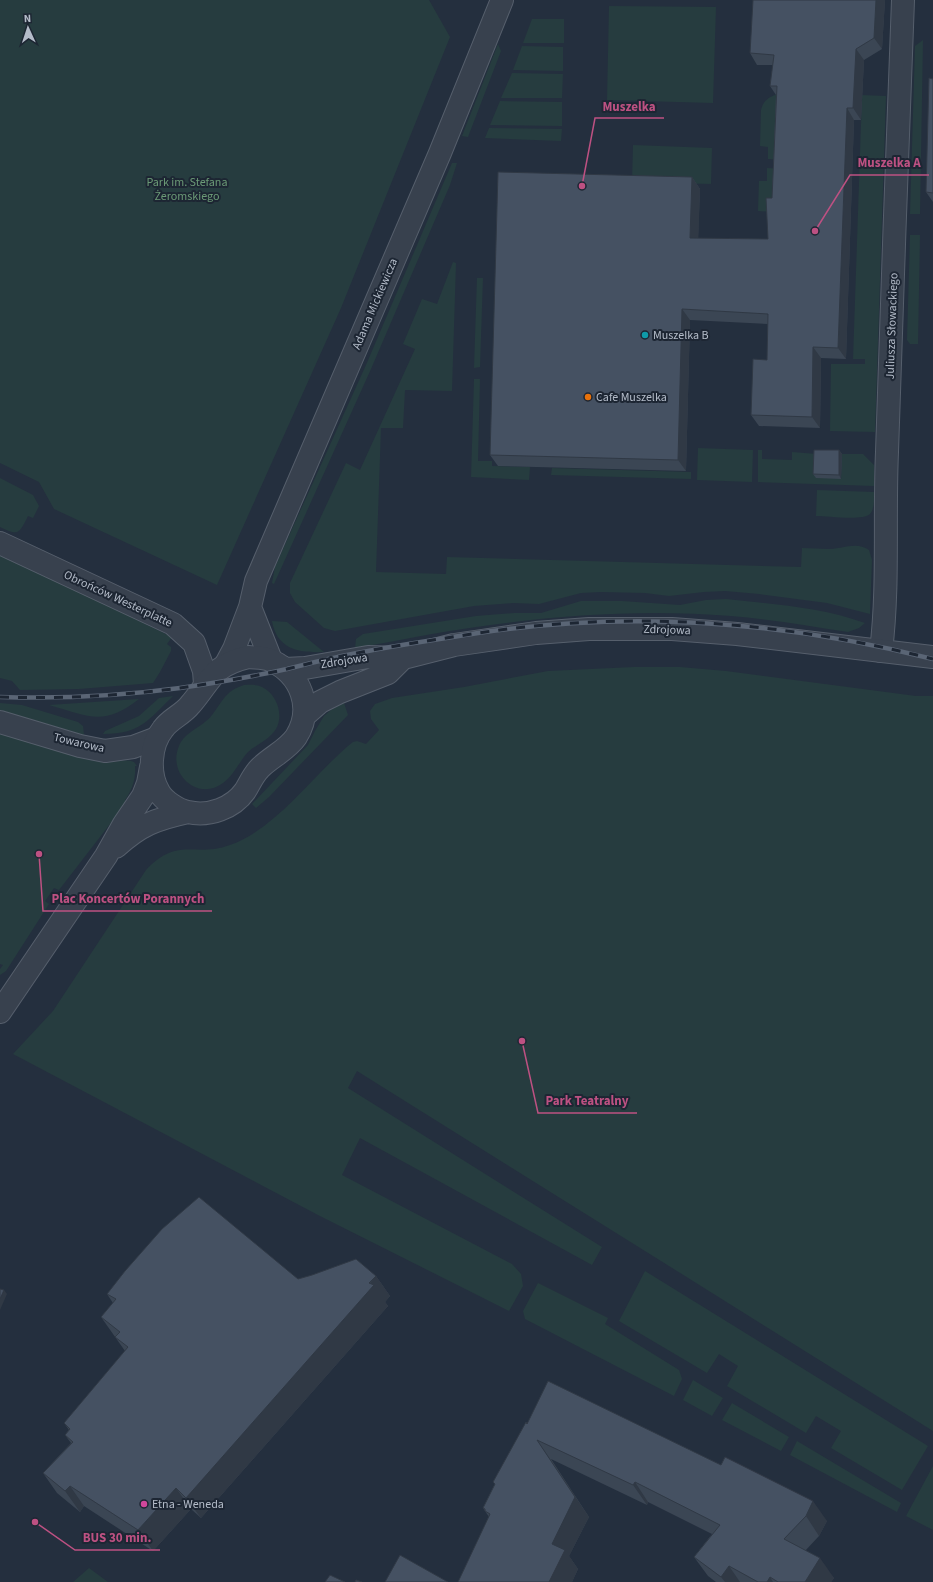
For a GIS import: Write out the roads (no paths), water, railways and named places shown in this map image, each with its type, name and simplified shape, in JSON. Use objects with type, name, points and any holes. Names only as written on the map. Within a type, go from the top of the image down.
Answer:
[{"type":"street","name":"Adama Mickiewicza","points":[[226,664],[234,649],[250,607],[256,581],[440,153],[502,0]]},
{"type":"street","name":"Juliusza Słowackiego","points":[[881,651],[884,616],[887,453],[903,0]]},
{"type":"street","name":"Obrońców Westerplatte","points":[[0,543],[173,624],[194,643],[204,671],[205,684]]},
{"type":"street","points":[[106,856],[124,840],[145,825],[164,818],[188,812],[200,813],[213,811],[232,804],[245,791],[255,774],[262,766],[292,743],[301,727],[304,716],[304,702],[300,688],[292,675],[278,665],[250,607]]},
{"type":"street","name":"Zdrojowa","points":[[226,664],[248,657],[278,665],[305,668],[368,657],[402,658],[454,645],[536,633],[589,629],[672,629],[737,634],[933,657]]},
{"type":"street","name":"Zdrojowa","points":[[304,716],[320,702],[340,692],[388,673],[402,658]]},
{"type":"street","points":[[0,1011],[106,856],[124,824],[143,796],[148,784],[154,750],[162,729],[188,708],[198,696],[205,684],[226,664]]},
{"type":"street","name":"Towarowa","points":[[0,722],[80,746],[105,751],[133,747],[158,738]]},
{"type":"street","points":[[151,767],[159,792],[167,800],[188,812]]},
{"type":"railway","points":[[0,697],[45,698],[90,696],[180,688],[260,675],[412,643],[536,626],[593,622],[650,621],[707,623],[763,628],[876,646],[933,659]]},
{"type":"place","name":"Muszelka","points":[[582,186]]},
{"type":"place","name":"Muszelka A","points":[[815,231]]},
{"type":"place","name":"Muszelka B","points":[[645,335]]},
{"type":"place","name":"Cafe Muszelka","points":[[588,397]]},
{"type":"place","name":"Plac Koncertów Porannych","points":[[39,854]]},
{"type":"place","name":"Park Teatralny","points":[[522,1041]]},
{"type":"place","name":"Etna - Weneda","points":[[144,1504]]},
{"type":"place","name":"BUS 30 min.","points":[[35,1522]]},
{"type":"park label","name":"Park im. Stefana Żeromskiego","points":[[187,189]]}]
